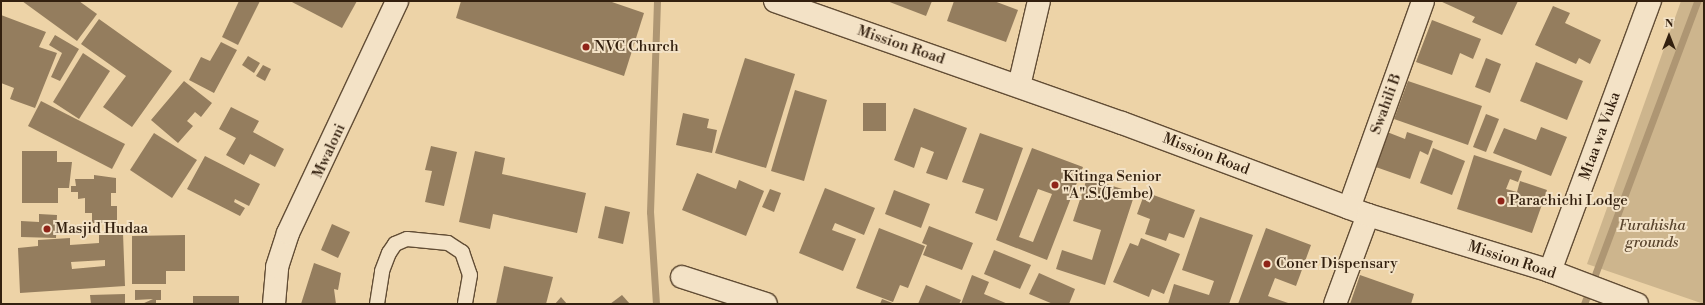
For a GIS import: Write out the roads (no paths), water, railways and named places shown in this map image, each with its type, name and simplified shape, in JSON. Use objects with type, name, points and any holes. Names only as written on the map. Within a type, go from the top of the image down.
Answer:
[{"type":"street","name":"Mwaloni","points":[[274,304],[278,267],[288,233],[397,1]]},
{"type":"street","name":"Mission Road","points":[[775,1],[808,7],[1359,211],[1550,271],[1628,301]]},
{"type":"street","points":[[1019,86],[1039,1]]},
{"type":"street","name":"Swahili B","points":[[1359,211],[1423,1]]},
{"type":"street","name":"Mtaa wa Vuka","points":[[1550,271],[1650,1]]},
{"type":"street","points":[[1335,304],[1359,211]]},
{"type":"street","points":[[682,277],[766,304]]},
{"type":"lane","points":[[377,304],[382,271],[389,253],[395,244],[407,239],[448,243],[462,252],[470,275],[465,304]]},
{"type":"waterway","points":[[656,304],[650,212],[657,1]]},
{"type":"waterway","points":[[1584,304],[1697,1]]},
{"type":"place","name":"NVC Church","points":[[586,47]]},
{"type":"place","name":"Kitinga Senior \"A\".S.(Jembe)","points":[[1055,185]]},
{"type":"place","name":"Parachichi Lodge","points":[[1501,201]]},
{"type":"place","name":"Masjid Hudaa","points":[[47,229]]},
{"type":"place","name":"Coner Dispensary","points":[[1267,264]]},
{"type":"park label","name":"Furahisha grounds","points":[[1652,234]]}]
